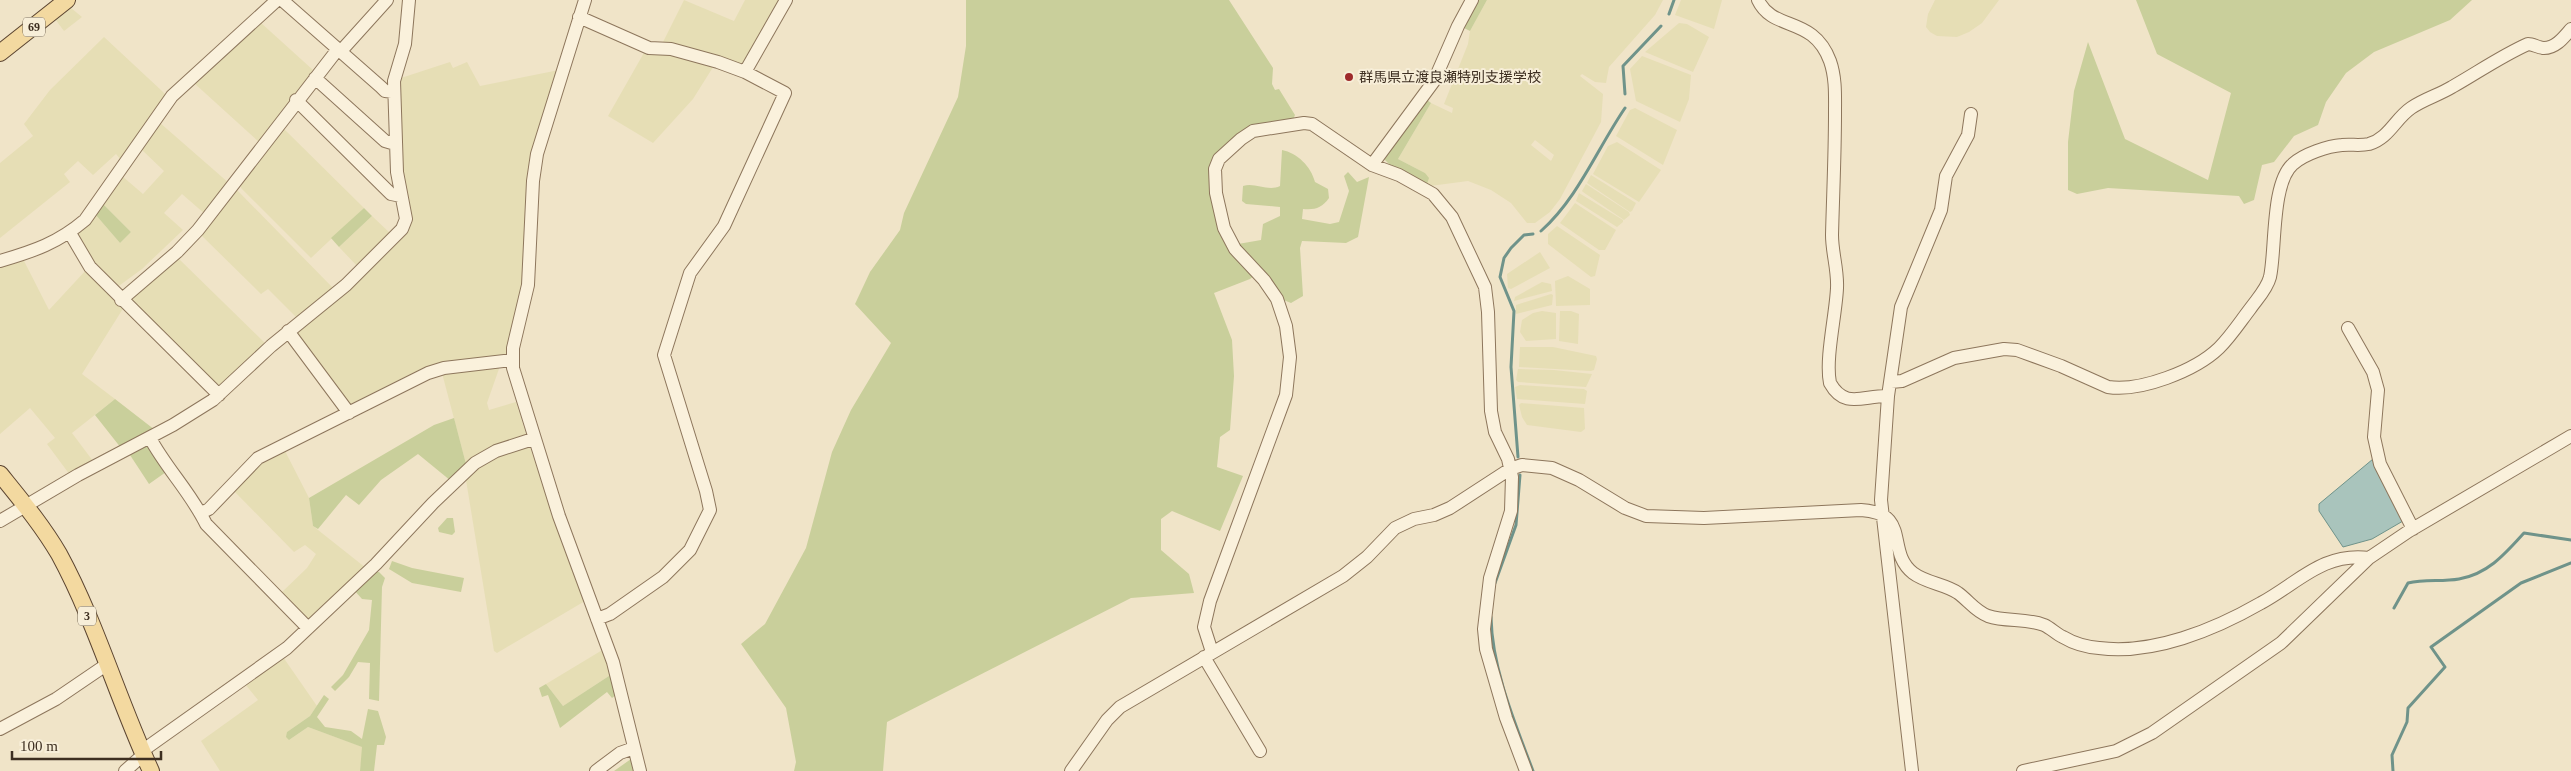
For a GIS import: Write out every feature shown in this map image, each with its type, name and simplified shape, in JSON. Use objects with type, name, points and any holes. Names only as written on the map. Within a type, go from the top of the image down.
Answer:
[{"type":"main road","name":"69","points":[[0,53],[67,0]]},
{"type":"main road","name":"3","points":[[0,474],[49,537],[66,569],[151,771]]},
{"type":"street","points":[[0,261],[52,244],[70,233],[90,213],[172,96],[277,0]]},
{"type":"street","points":[[282,0],[385,91],[394,92]]},
{"type":"street","points":[[121,300],[177,252],[198,230],[296,100],[339,50],[387,0]]},
{"type":"street","points":[[0,521],[78,474],[150,438],[219,395],[288,332],[346,284],[402,229],[406,219],[401,196],[395,144],[394,92],[395,76],[404,44],[409,0]]},
{"type":"street","points":[[585,0],[537,154],[533,181],[528,285],[512,360],[514,378],[533,439],[618,679],[640,771]]},
{"type":"street","points":[[746,72],[786,0]]},
{"type":"street","points":[[1372,165],[1434,81],[1458,26],[1472,0]]},
{"type":"street","points":[[1758,0],[1765,12],[1772,17],[1796,25],[1812,34],[1825,49],[1833,68],[1835,163],[1832,236],[1838,275],[1830,383],[1839,395],[1852,400],[1888,396]]},
{"type":"street","points":[[579,17],[649,48],[671,49],[746,72],[784,93],[724,226],[690,273],[664,355],[706,491],[710,510],[699,535],[678,564],[610,614],[597,619]]},
{"type":"street","points":[[1891,382],[1902,380],[1954,358],[2004,349],[2025,353],[2108,387],[2119,389],[2142,386],[2194,364],[2212,354],[2226,340],[2269,280],[2273,260],[2275,217],[2286,171],[2293,164],[2300,159],[2337,145],[2368,144],[2378,140],[2390,131],[2410,108],[2528,44],[2542,48],[2551,47],[2560,42],[2571,29]]},
{"type":"street","points":[[315,78],[385,141],[395,144]]},
{"type":"street","points":[[296,100],[391,194],[401,196]]},
{"type":"street","points":[[1912,771],[1882,513],[1882,468],[1888,396],[1902,307],[1938,217],[1946,176],[1968,136],[1971,114]]},
{"type":"street","points":[[1260,751],[1208,655],[1204,627],[1210,602],[1286,395],[1290,357],[1286,326],[1277,299],[1264,280],[1235,249],[1224,228],[1216,193],[1215,169],[1219,159],[1247,134],[1259,129],[1304,123],[1312,124],[1372,165],[1418,184],[1438,200],[1458,228],[1481,276],[1488,312],[1492,418],[1495,432],[1508,459],[1511,511],[1490,578],[1484,629],[1486,649],[1506,718],[1526,771]]},
{"type":"street","points":[[70,233],[86,263],[121,300],[219,395]]},
{"type":"street","points":[[2348,328],[2373,372],[2378,390],[2374,437],[2380,464],[2413,529]]},
{"type":"street","points":[[288,332],[350,413]]},
{"type":"street","points":[[201,513],[209,509],[254,461],[435,370],[512,360]]},
{"type":"street","points":[[2023,771],[2116,751],[2152,733],[2280,643],[2369,558],[2413,529],[2571,436]]},
{"type":"street","points":[[150,438],[201,513],[206,524],[308,628]]},
{"type":"street","points":[[125,771],[142,753],[280,654],[376,564],[433,503],[475,463],[496,452],[533,439]]},
{"type":"street","points":[[1071,771],[1107,720],[1120,707],[1343,576],[1367,557],[1395,528],[1414,519],[1434,515],[1450,508],[1510,469],[1529,464],[1552,468],[1579,480],[1624,508],[1646,516],[1704,518],[1861,510],[1882,513],[1891,522],[1903,560],[1916,575],[1958,593],[1974,608],[1988,616],[2034,622],[2050,628],[2063,638],[2099,648],[2147,646],[2192,634],[2261,603],[2306,573],[2329,562],[2344,557],[2369,558]]},
{"type":"street","points":[[0,729],[48,703],[106,665]]},
{"type":"street","points":[[596,771],[620,753],[634,748]]},
{"type":"shaded area","points":[[684,0],[734,21],[745,0],[782,0],[743,64],[738,65],[661,46]]},
{"type":"shaded area","points":[[1487,0],[1663,0],[1655,15],[1609,67],[1606,83],[1595,82],[1582,74],[1580,76],[1603,94],[1601,122],[1560,199],[1550,212],[1535,223],[1527,223],[1511,203],[1491,190],[1468,181],[1430,186],[1427,184],[1425,173],[1398,159],[1431,103],[1452,113],[1453,108],[1444,104],[1468,44],[1470,31]],"holes":[[[1535,140],[1554,155],[1551,161],[1531,145]]]},
{"type":"shaded area","points":[[1681,0],[1722,0],[1714,29],[1675,15]]},
{"type":"shaded area","points":[[1935,0],[1999,0],[1982,23],[1969,32],[1957,37],[1937,36],[1926,27],[1928,14]]},
{"type":"shaded area","points":[[71,8],[82,17],[64,31],[55,19]]},
{"type":"shaded area","points":[[260,22],[313,70],[260,143],[194,83]]},
{"type":"shaded area","points":[[1679,23],[1687,24],[1709,37],[1693,72],[1645,52]]},
{"type":"shaded area","points":[[104,37],[165,94],[163,100],[121,160],[116,154],[93,175],[78,161],[64,174],[70,182],[0,238],[0,163],[33,136],[24,124],[50,90]]},
{"type":"shaded area","points":[[645,51],[671,53],[715,64],[693,99],[653,143],[608,116]]},
{"type":"shaded area","points":[[1642,56],[1691,75],[1689,99],[1680,122],[1636,101],[1630,69]]},
{"type":"shaded area","points":[[450,62],[453,68],[467,62],[480,86],[559,70],[548,109],[525,274],[506,357],[440,364],[355,406],[348,405],[295,334],[406,229],[398,79]]},
{"type":"shaded area","points":[[1635,108],[1677,130],[1663,165],[1616,136],[1630,110]]},
{"type":"shaded area","points":[[159,122],[230,184],[205,214],[182,194],[164,213],[183,230],[142,269],[116,288],[90,261],[75,234],[95,214],[120,243],[131,232],[103,204],[122,176],[143,194],[164,171],[141,149]]},
{"type":"shaded area","points":[[282,127],[364,208],[311,258],[241,188],[239,183]]},
{"type":"shaded area","points":[[1617,142],[1661,170],[1639,202],[1593,174],[1608,146]]},
{"type":"shaded area","points":[[1591,175],[1636,203],[1632,211],[1630,212],[1587,183]]},
{"type":"shaded area","points":[[1586,184],[1629,212],[1630,215],[1624,220],[1583,192]]},
{"type":"shaded area","points":[[237,190],[333,288],[298,319],[268,289],[261,294],[200,234],[234,191]]},
{"type":"shaded area","points":[[1579,193],[1623,220],[1623,222],[1617,227],[1576,201]]},
{"type":"shaded area","points":[[1575,203],[1616,230],[1605,250],[1599,250],[1560,223]]},
{"type":"shaded area","points":[[372,216],[391,234],[358,267],[339,247]]},
{"type":"shaded area","points":[[1557,226],[1600,255],[1595,276],[1591,277],[1548,244],[1548,234]]},
{"type":"shaded area","points":[[1540,252],[1550,268],[1511,289],[1508,288],[1507,274]]},
{"type":"shaded area","points":[[22,257],[49,310],[87,269],[124,307],[82,374],[115,399],[72,433],[93,461],[70,475],[47,444],[55,438],[30,408],[0,434],[0,264]]},
{"type":"shaded area","points":[[178,258],[266,344],[221,388],[129,298]]},
{"type":"shaded area","points":[[1568,276],[1590,289],[1590,305],[1556,306],[1555,281]]},
{"type":"shaded area","points":[[1542,282],[1551,284],[1552,291],[1514,301],[1515,297]]},
{"type":"shaded area","points":[[1553,295],[1552,305],[1516,314],[1516,305]]},
{"type":"shaded area","points":[[1542,311],[1556,313],[1556,339],[1526,341],[1520,332],[1522,320],[1533,313]]},
{"type":"shaded area","points":[[1560,311],[1571,311],[1579,314],[1578,344],[1559,341]]},
{"type":"shaded area","points":[[1520,347],[1553,347],[1596,356],[1597,359],[1594,370],[1591,371],[1519,367]]},
{"type":"shaded area","points":[[500,366],[487,403],[489,410],[516,402],[526,434],[523,438],[466,464],[442,373]]},
{"type":"shaded area","points":[[1518,369],[1592,374],[1586,387],[1518,382],[1516,380]]},
{"type":"shaded area","points":[[1520,385],[1584,389],[1587,391],[1585,404],[1517,399],[1515,387]]},
{"type":"shaded area","points":[[1521,403],[1584,408],[1585,429],[1581,432],[1527,425],[1522,417],[1519,405]]},
{"type":"shaded area","points":[[526,446],[530,447],[563,546],[585,601],[497,653],[494,651],[466,480],[486,462]]},
{"type":"shaded area","points":[[284,449],[309,498],[313,526],[366,568],[311,620],[306,619],[281,593],[307,568],[316,554],[305,545],[294,552],[232,489],[255,466]]},
{"type":"shaded area","points":[[604,649],[612,674],[563,706],[546,684]]},
{"type":"shaded area","points":[[283,657],[317,706],[310,716],[287,732],[289,740],[308,727],[363,747],[360,771],[220,771],[201,741],[258,700],[245,684]]},
{"type":"green space","points":[[966,0],[1229,0],[1273,68],[1272,84],[1275,90],[1279,89],[1295,115],[1292,122],[1232,141],[1211,191],[1238,244],[1261,240],[1263,224],[1280,216],[1280,207],[1246,204],[1242,201],[1243,186],[1252,185],[1275,188],[1280,186],[1282,150],[1293,154],[1303,161],[1315,182],[1328,189],[1329,198],[1324,204],[1318,208],[1303,209],[1302,219],[1330,224],[1339,222],[1349,191],[1344,176],[1348,172],[1357,182],[1369,177],[1358,237],[1346,243],[1302,241],[1300,248],[1303,296],[1291,303],[1281,299],[1261,270],[1250,279],[1214,293],[1232,340],[1234,376],[1230,430],[1220,437],[1217,467],[1243,476],[1220,531],[1172,511],[1161,519],[1161,550],[1189,574],[1194,593],[1131,598],[887,722],[883,771],[794,771],[796,762],[786,708],[741,644],[765,624],[806,548],[832,452],[851,410],[891,343],[855,304],[870,272],[900,230],[904,213],[958,97],[966,46]]},
{"type":"green space","points":[[1477,0],[1487,0],[1470,31],[1462,27]]},
{"type":"green space","points":[[2136,0],[2472,0],[2450,20],[2374,52],[2346,73],[2326,102],[2318,125],[2294,136],[2274,162],[2262,165],[2254,200],[2244,204],[2239,196],[2108,188],[2077,194],[2068,190],[2068,142],[2074,91],[2088,42],[2125,139],[2208,180],[2231,93],[2157,54]]},
{"type":"green space","points":[[1426,99],[1431,103],[1398,159],[1425,173],[1429,178],[1427,184],[1392,167],[1384,159]]},
{"type":"green space","points":[[103,204],[131,232],[120,243],[95,214]]},
{"type":"green space","points":[[364,208],[372,216],[339,247],[331,238]]},
{"type":"green space","points":[[115,399],[155,430],[121,448],[95,415]]},
{"type":"green space","points":[[454,418],[466,464],[451,481],[418,454],[381,480],[359,505],[346,495],[318,529],[313,526],[309,498],[434,425]]},
{"type":"green space","points":[[149,445],[166,472],[149,484],[130,455]]},
{"type":"green space","points":[[447,518],[453,518],[455,532],[452,535],[439,532],[438,528]]},
{"type":"green space","points":[[392,561],[412,568],[464,578],[461,592],[412,583],[389,569]]},
{"type":"green space","points":[[373,572],[379,572],[385,578],[382,587],[379,701],[369,699],[370,663],[358,662],[349,677],[335,691],[331,687],[343,675],[369,630],[372,600],[362,599],[354,590]]},
{"type":"green space","points":[[612,674],[617,694],[612,698],[607,692],[560,728],[548,695],[542,697],[539,688],[546,684],[563,706]]},
{"type":"green space","points":[[324,695],[329,699],[317,717],[325,727],[351,731],[362,739],[368,709],[378,711],[386,737],[384,745],[377,745],[374,771],[360,771],[362,747],[308,727],[289,740],[286,737],[287,732],[310,716]]},
{"type":"green space","points":[[631,759],[633,771],[614,771]]},
{"type":"water","points":[[2373,459],[2403,521],[2372,539],[2343,547],[2319,511],[2319,504]]},
{"type":"waterway","points":[[1669,14],[1674,0]]},
{"type":"waterway","points":[[1625,94],[1623,66],[1661,26]]},
{"type":"waterway","points":[[1541,231],[1566,204],[1625,108]]},
{"type":"waterway","points":[[1518,457],[1511,367],[1514,311],[1500,277],[1504,258],[1511,248],[1524,235],[1533,234]]},
{"type":"waterway","points":[[1495,583],[1516,525],[1520,475]]},
{"type":"waterway","points":[[2394,608],[2408,583],[2459,579],[2479,573],[2503,555],[2524,533],[2571,540]]},
{"type":"waterway","points":[[2393,771],[2392,755],[2407,722],[2408,708],[2445,667],[2431,647],[2521,583],[2571,563]]},
{"type":"waterway","points":[[1491,617],[1492,637],[1500,676],[1533,771]]},
{"type":"place","name":"群馬県立渡良瀬特別支援学校","points":[[1349,77]]}]
